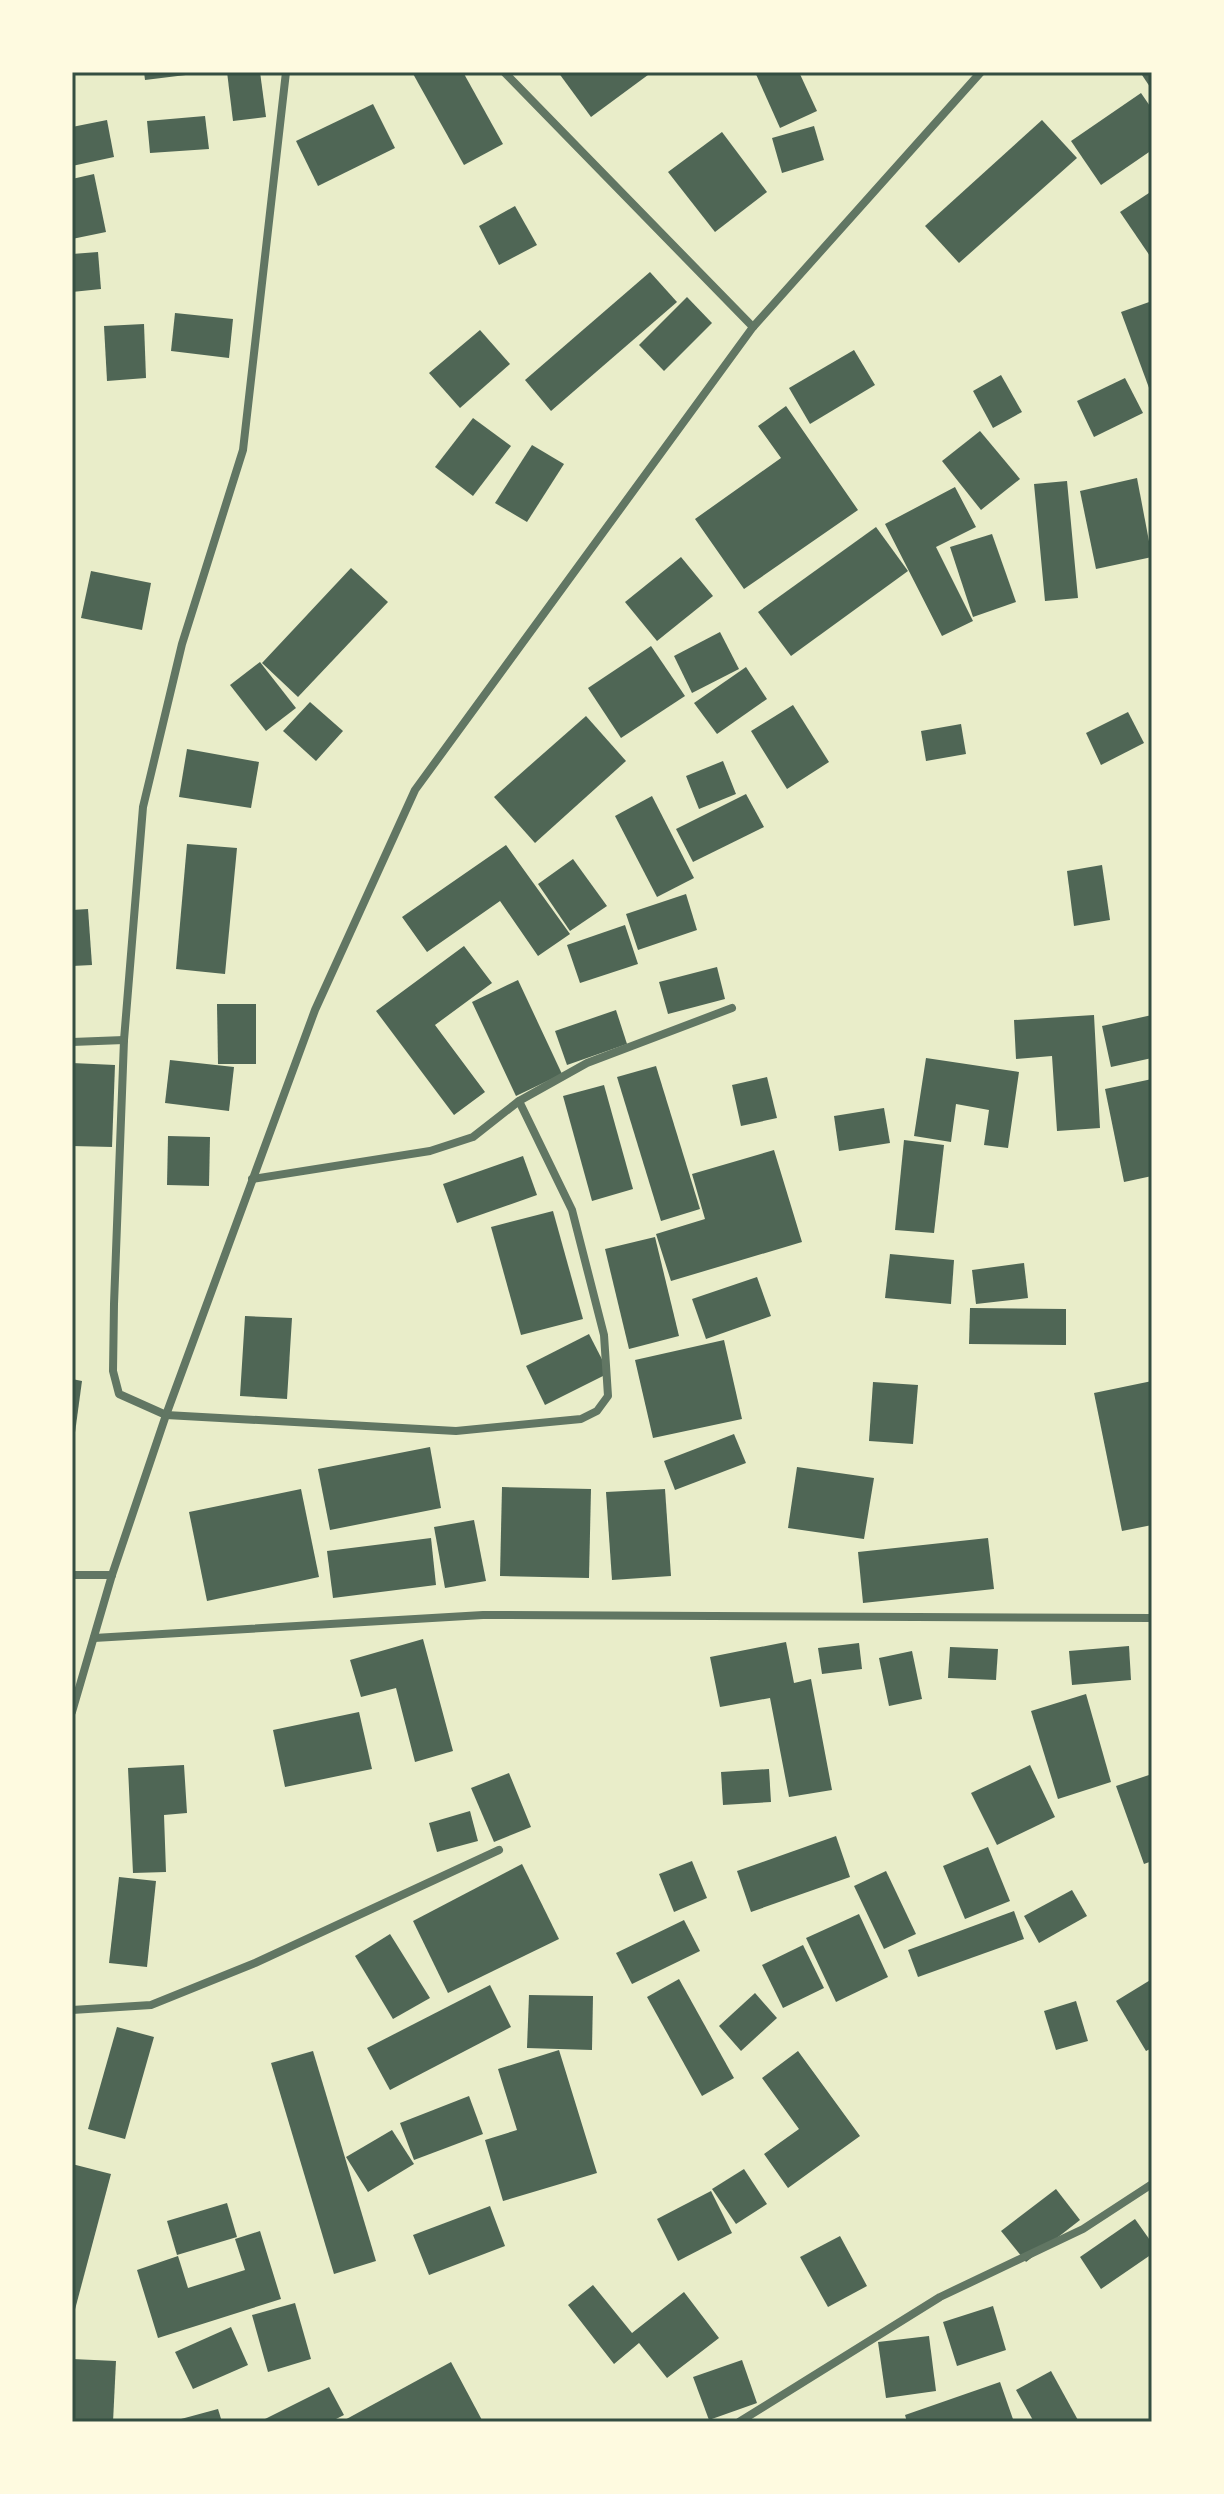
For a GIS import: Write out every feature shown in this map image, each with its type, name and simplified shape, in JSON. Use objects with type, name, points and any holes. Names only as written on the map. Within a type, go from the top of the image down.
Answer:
[{"type":"street","points":[[286,72],[243,450],[182,644],[143,807],[124,1040],[113,1371],[119,1394],[166,1415],[456,1431],[581,1419],[597,1411],[608,1396],[604,1335],[572,1210],[519,1101]]},
{"type":"street","points":[[504,72],[753,327]]},
{"type":"street","points":[[72,1712],[112,1575],[166,1415],[252,1179],[315,1010],[415,790],[753,327],[981,72]]},
{"type":"street","points":[[252,1179],[430,1151],[473,1137],[519,1101],[587,1063],[732,1008]]},
{"type":"street","points":[[72,1042],[124,1040]]},
{"type":"street","points":[[72,1575],[112,1575]]},
{"type":"street","points":[[94,1638],[483,1615],[1152,1618]]},
{"type":"street","points":[[72,2010],[151,2005],[255,1963],[499,1850]]},
{"type":"street","points":[[739,2422],[940,2297],[1083,2229],[1152,2184]]},
{"type":"building","points":[[144,72],[194,72],[194,74],[145,80]]},
{"type":"building","points":[[227,72],[260,72],[266,117],[233,121]]},
{"type":"building","points":[[412,72],[463,72],[503,144],[464,165]]},
{"type":"building","points":[[558,72],[652,72],[591,117]]},
{"type":"building","points":[[755,72],[799,72],[817,111],[780,128]]},
{"type":"building","points":[[1140,72],[1152,72],[1152,90]]},
{"type":"building","points":[[1141,93],[1152,109],[1152,150],[1101,185],[1071,141]]},
{"type":"building","points":[[373,104],[395,148],[318,186],[296,141]]},
{"type":"building","points":[[205,116],[209,149],[150,153],[147,121]]},
{"type":"building","points":[[107,120],[114,157],[72,166],[72,127]]},
{"type":"building","points":[[1042,120],[1077,158],[959,263],[925,226]]},
{"type":"building","points":[[814,126],[824,160],[782,173],[772,138]]},
{"type":"building","points":[[722,132],[767,192],[715,232],[668,172]]},
{"type":"building","points":[[94,174],[106,232],[72,239],[72,179]]},
{"type":"building","points":[[1152,191],[1152,259],[1120,212]]},
{"type":"building","points":[[515,206],[537,245],[499,265],[479,226]]},
{"type":"building","points":[[98,252],[101,289],[72,292],[72,254]]},
{"type":"building","points":[[650,272],[677,302],[551,411],[525,380]]},
{"type":"building","points":[[687,297],[712,323],[664,371],[639,345]]},
{"type":"building","points":[[1152,301],[1152,396],[1121,312]]},
{"type":"building","points":[[175,313],[233,319],[229,358],[171,351]]},
{"type":"building","points":[[144,324],[146,378],[107,381],[104,326]]},
{"type":"building","points":[[480,330],[510,364],[460,408],[429,373]]},
{"type":"building","points":[[854,350],[875,385],[810,424],[789,388]]},
{"type":"building","points":[[1001,375],[1022,412],[993,428],[973,391]]},
{"type":"building","points":[[1125,378],[1143,413],[1094,437],[1077,401]]},
{"type":"building","points":[[786,406],[858,510],[744,589],[695,519],[781,458],[758,426]]},
{"type":"building","points":[[473,418],[511,446],[473,496],[435,467]]},
{"type":"building","points":[[980,431],[1020,479],[981,510],[942,461]]},
{"type":"building","points":[[532,445],[564,464],[527,522],[495,503]]},
{"type":"building","points":[[1137,478],[1152,557],[1096,569],[1080,491]]},
{"type":"building","points":[[1067,481],[1078,598],[1045,601],[1034,484]]},
{"type":"building","points":[[955,487],[976,527],[936,547],[973,621],[942,636],[885,524]]},
{"type":"building","points":[[876,527],[908,571],[791,656],[758,612]]},
{"type":"building","points":[[992,534],[1016,602],[973,617],[950,547]]},
{"type":"building","points":[[681,557],[713,596],[657,641],[625,602]]},
{"type":"building","points":[[351,568],[388,602],[298,697],[262,663]]},
{"type":"building","points":[[91,571],[151,583],[142,630],[81,618]]},
{"type":"building","points":[[720,632],[739,669],[692,693],[674,656]]},
{"type":"building","points":[[651,646],[685,696],[621,738],[588,688]]},
{"type":"building","points":[[260,662],[296,708],[266,731],[230,685]]},
{"type":"building","points":[[746,667],[767,699],[717,734],[694,703]]},
{"type":"building","points":[[310,702],[343,731],[316,761],[283,731]]},
{"type":"building","points":[[793,705],[829,762],[787,789],[751,731]]},
{"type":"building","points":[[1128,712],[1144,743],[1101,765],[1086,733]]},
{"type":"building","points":[[586,716],[626,761],[535,843],[494,797]]},
{"type":"building","points":[[961,724],[966,754],[926,761],[921,731]]},
{"type":"building","points":[[187,749],[259,762],[251,808],[179,797]]},
{"type":"building","points":[[723,761],[736,794],[699,809],[686,776]]},
{"type":"building","points":[[746,794],[764,827],[693,862],[676,829]]},
{"type":"building","points":[[652,796],[694,878],[657,897],[615,816]]},
{"type":"building","points":[[187,844],[237,848],[225,974],[176,969]]},
{"type":"building","points":[[506,845],[570,934],[538,956],[500,901],[427,952],[402,917]]},
{"type":"building","points":[[573,859],[607,906],[570,931],[538,884]]},
{"type":"building","points":[[1102,865],[1110,920],[1074,926],[1067,871]]},
{"type":"building","points":[[686,894],[697,930],[638,950],[626,914]]},
{"type":"building","points":[[88,909],[92,965],[72,966],[72,910]]},
{"type":"building","points":[[625,925],[638,964],[580,983],[567,945]]},
{"type":"building","points":[[464,946],[492,983],[435,1025],[485,1092],[454,1115],[376,1011]]},
{"type":"building","points":[[717,967],[725,999],[668,1014],[659,982]]},
{"type":"building","points":[[518,980],[562,1074],[516,1096],[472,1002]]},
{"type":"building","points":[[217,1004],[256,1004],[256,1064],[218,1064]]},
{"type":"building","points":[[616,1010],[627,1044],[567,1065],[555,1031]]},
{"type":"building","points":[[1094,1015],[1100,1128],[1057,1131],[1052,1056],[1016,1059],[1014,1020]]},
{"type":"building","points":[[1152,1015],[1152,1058],[1111,1067],[1102,1026]]},
{"type":"building","points":[[926,1058],[1019,1072],[1008,1148],[984,1145],[989,1110],[956,1104],[951,1142],[914,1136]]},
{"type":"building","points":[[170,1060],[234,1067],[229,1111],[165,1103]]},
{"type":"building","points":[[72,1063],[115,1065],[112,1147],[72,1146]]},
{"type":"building","points":[[656,1066],[700,1209],[661,1221],[617,1077]]},
{"type":"building","points":[[767,1077],[777,1118],[741,1126],[732,1085]]},
{"type":"building","points":[[1152,1079],[1152,1176],[1124,1182],[1105,1089]]},
{"type":"building","points":[[604,1085],[633,1189],[592,1201],[563,1096]]},
{"type":"building","points":[[884,1108],[890,1143],[839,1151],[834,1116]]},
{"type":"building","points":[[168,1136],[210,1137],[209,1186],[167,1185]]},
{"type":"building","points":[[904,1140],[944,1145],[934,1233],[895,1230]]},
{"type":"building","points":[[774,1150],[802,1242],[671,1281],[656,1234],[705,1219],[692,1174]]},
{"type":"building","points":[[523,1156],[537,1195],[457,1223],[443,1184]]},
{"type":"building","points":[[553,1211],[583,1319],[521,1335],[491,1227]]},
{"type":"building","points":[[655,1237],[679,1336],[629,1349],[605,1249]]},
{"type":"building","points":[[890,1254],[954,1260],[951,1304],[885,1298]]},
{"type":"building","points":[[1024,1263],[1028,1298],[976,1304],[972,1270]]},
{"type":"building","points":[[757,1277],[771,1316],[706,1339],[692,1299]]},
{"type":"building","points":[[970,1308],[1066,1309],[1066,1345],[969,1344]]},
{"type":"building","points":[[245,1316],[292,1318],[287,1399],[240,1396]]},
{"type":"building","points":[[589,1334],[609,1373],[545,1405],[526,1366]]},
{"type":"building","points":[[724,1340],[742,1419],[653,1438],[635,1360]]},
{"type":"building","points":[[72,1379],[82,1381],[74,1440],[72,1440]]},
{"type":"building","points":[[1152,1381],[1152,1525],[1122,1531],[1094,1393]]},
{"type":"building","points":[[873,1382],[918,1385],[913,1444],[869,1441]]},
{"type":"building","points":[[734,1434],[746,1463],[675,1490],[664,1461]]},
{"type":"building","points":[[430,1447],[441,1508],[330,1530],[318,1469]]},
{"type":"building","points":[[797,1467],[874,1478],[864,1539],[788,1528]]},
{"type":"building","points":[[502,1487],[591,1489],[589,1578],[500,1576]]},
{"type":"building","points":[[301,1489],[319,1577],[207,1601],[189,1512]]},
{"type":"building","points":[[665,1489],[671,1576],[612,1580],[606,1492]]},
{"type":"building","points":[[474,1520],[486,1581],[445,1588],[434,1527]]},
{"type":"building","points":[[431,1538],[436,1585],[333,1598],[327,1551]]},
{"type":"building","points":[[988,1538],[994,1589],[863,1603],[858,1552]]},
{"type":"building","points":[[423,1639],[453,1751],[415,1762],[396,1688],[361,1697],[350,1660]]},
{"type":"building","points":[[786,1642],[794,1683],[811,1679],[832,1790],[789,1797],[770,1698],[720,1707],[710,1657]]},
{"type":"building","points":[[859,1643],[862,1669],[822,1674],[818,1648]]},
{"type":"building","points":[[1129,1646],[1131,1680],[1072,1685],[1069,1651]]},
{"type":"building","points":[[950,1647],[998,1649],[996,1680],[948,1678]]},
{"type":"building","points":[[912,1651],[922,1699],[889,1706],[879,1658]]},
{"type":"building","points":[[1086,1694],[1111,1782],[1058,1799],[1031,1711]]},
{"type":"building","points":[[359,1712],[372,1769],[285,1787],[273,1730]]},
{"type":"building","points":[[184,1765],[187,1813],[164,1815],[166,1872],[133,1873],[128,1768]]},
{"type":"building","points":[[1030,1765],[1055,1817],[997,1845],[971,1793]]},
{"type":"building","points":[[769,1769],[771,1802],[723,1805],[721,1772]]},
{"type":"building","points":[[509,1773],[531,1827],[494,1842],[471,1788]]},
{"type":"building","points":[[1152,1774],[1152,1861],[1144,1864],[1116,1786]]},
{"type":"building","points":[[470,1811],[478,1841],[437,1852],[429,1823]]},
{"type":"building","points":[[836,1836],[850,1877],[751,1912],[737,1871]]},
{"type":"building","points":[[988,1847],[1010,1901],[965,1919],[943,1866]]},
{"type":"building","points":[[692,1861],[707,1898],[674,1912],[659,1874]]},
{"type":"building","points":[[522,1864],[559,1939],[448,1993],[413,1921]]},
{"type":"building","points":[[886,1871],[916,1934],[884,1949],[854,1886]]},
{"type":"building","points":[[119,1877],[156,1881],[147,1967],[109,1963]]},
{"type":"building","points":[[1072,1890],[1087,1916],[1039,1943],[1024,1916]]},
{"type":"building","points":[[1014,1911],[1024,1939],[918,1977],[908,1950]]},
{"type":"building","points":[[859,1914],[888,1977],[836,2002],[806,1938]]},
{"type":"building","points":[[684,1920],[700,1951],[632,1984],[616,1953]]},
{"type":"building","points":[[390,1934],[430,1998],[393,2019],[355,1956]]},
{"type":"building","points":[[803,1945],[824,1988],[783,2008],[762,1965]]},
{"type":"building","points":[[679,1979],[734,2078],[702,2096],[647,1997]]},
{"type":"building","points":[[1152,1979],[1152,2048],[1146,2051],[1116,2001]]},
{"type":"building","points":[[490,1985],[511,2027],[390,2090],[367,2048]]},
{"type":"building","points":[[755,1993],[777,2018],[741,2051],[719,2026]]},
{"type":"building","points":[[529,1995],[593,1996],[592,2050],[527,2048]]},
{"type":"building","points":[[1076,2001],[1088,2041],[1056,2050],[1044,2011]]},
{"type":"building","points":[[117,2027],[154,2037],[125,2139],[88,2129]]},
{"type":"building","points":[[559,2050],[597,2173],[503,2201],[485,2140],[517,2130],[498,2069]]},
{"type":"building","points":[[313,2051],[376,2261],[334,2274],[271,2063]]},
{"type":"building","points":[[798,2051],[860,2136],[788,2188],[764,2154],[799,2129],[762,2078]]},
{"type":"building","points":[[469,2096],[483,2134],[414,2160],[400,2123]]},
{"type":"building","points":[[392,2130],[414,2164],[368,2192],[346,2157]]},
{"type":"building","points":[[72,2164],[111,2174],[73,2317],[72,2317]]},
{"type":"building","points":[[744,2169],[767,2204],[736,2224],[712,2189]]},
{"type":"building","points":[[1056,2189],[1080,2220],[1026,2262],[1001,2231]]},
{"type":"building","points":[[711,2191],[732,2233],[678,2261],[657,2219]]},
{"type":"building","points":[[227,2203],[237,2237],[177,2255],[167,2221]]},
{"type":"building","points":[[490,2206],[505,2246],[429,2275],[413,2235]]},
{"type":"building","points":[[1135,2219],[1152,2243],[1152,2254],[1101,2289],[1080,2257]]},
{"type":"building","points":[[260,2231],[281,2299],[158,2338],[137,2270],[178,2256],[188,2288],[245,2270],[235,2239]]},
{"type":"building","points":[[840,2236],[867,2286],[828,2307],[800,2257]]},
{"type":"building","points":[[593,2285],[632,2333],[684,2292],[719,2338],[667,2378],[639,2343],[614,2364],[568,2305]]},
{"type":"building","points":[[295,2303],[311,2359],[268,2372],[252,2315]]},
{"type":"building","points":[[993,2306],[1006,2350],[957,2366],[943,2322]]},
{"type":"building","points":[[231,2327],[248,2365],[193,2389],[175,2352]]},
{"type":"building","points":[[929,2336],[936,2391],[886,2398],[878,2342]]},
{"type":"building","points":[[72,2359],[116,2361],[113,2422],[72,2422]]},
{"type":"building","points":[[742,2360],[757,2403],[709,2420],[693,2377]]},
{"type":"building","points":[[451,2362],[483,2422],[341,2422]]},
{"type":"building","points":[[1051,2371],[1079,2422],[1034,2422],[1016,2390]]},
{"type":"building","points":[[1000,2382],[1014,2422],[907,2422],[905,2415]]},
{"type":"building","points":[[329,2387],[344,2415],[330,2422],[259,2422]]},
{"type":"building","points":[[218,2409],[222,2422],[182,2422],[181,2419]]}]
